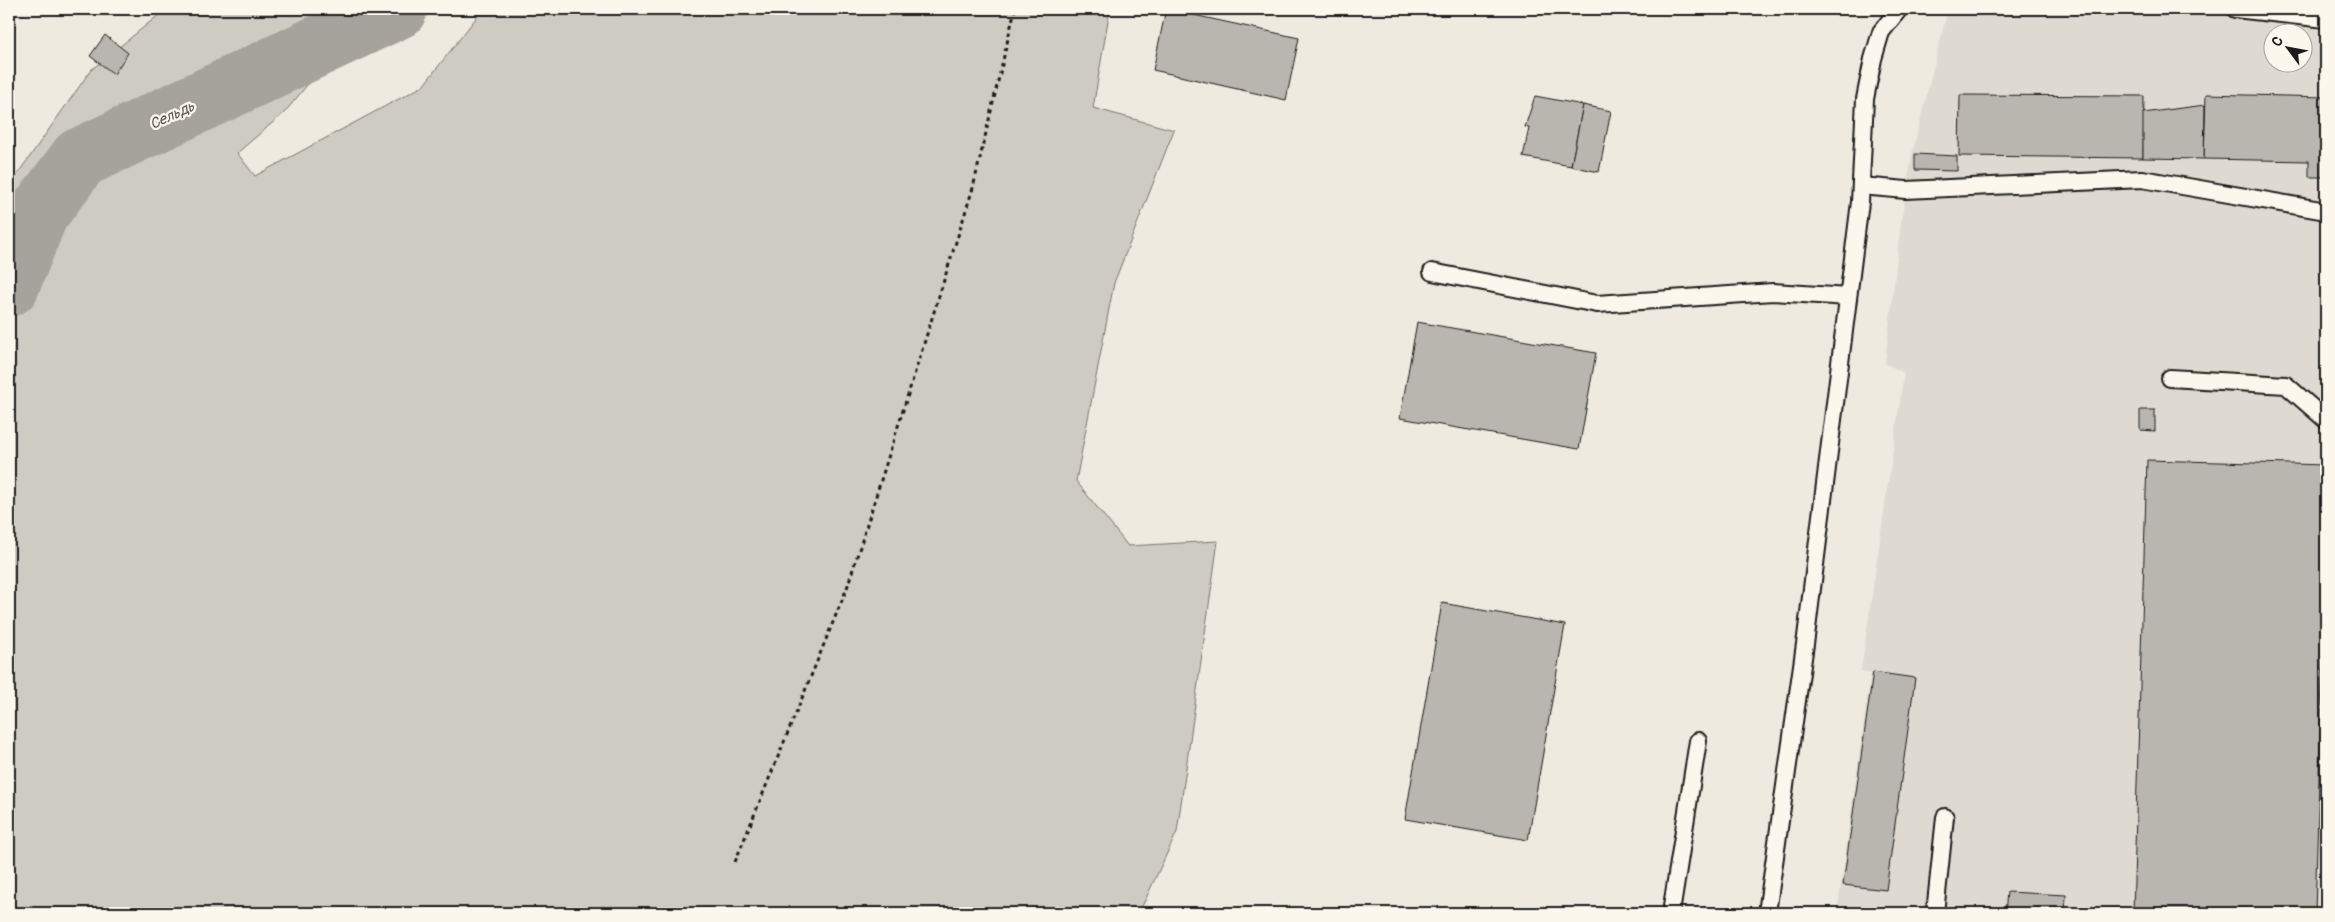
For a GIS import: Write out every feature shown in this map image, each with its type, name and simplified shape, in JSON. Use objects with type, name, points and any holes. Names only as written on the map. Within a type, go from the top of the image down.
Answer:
[{"type":"lane","points":[[1767,913],[1806,637],[1848,296],[1861,186],[1865,99],[1873,58],[1882,32],[1899,9]]},
{"type":"lane","points":[[2234,9],[2326,18]]},
{"type":"lane","points":[[1861,186],[1906,190],[2142,179],[2326,212]]},
{"type":"lane","points":[[1432,272],[1597,304],[1773,292],[1848,296]]},
{"type":"lane","points":[[2170,378],[2286,385],[2326,420]]},
{"type":"lane","points":[[1671,913],[1698,741]]},
{"type":"lane","points":[[1936,913],[1945,817]]},
{"type":"path","points":[[735,862],[847,588],[973,188],[1015,9]]},
{"type":"shaded area","points":[[166,9],[370,9],[284,113],[237,153],[255,176],[423,86],[483,9],[1110,9],[1093,108],[1174,130],[1114,283],[1076,481],[1128,546],[1218,541],[1177,832],[1139,913],[9,913],[9,186],[91,70]]},
{"type":"shaded area","points":[[1948,9],[2326,9],[2326,913],[1837,913],[1871,673],[1861,671],[1904,373],[1885,363],[1901,222],[1912,154]]},
{"type":"building","points":[[1166,9],[1299,38],[1286,100],[1153,70]]},
{"type":"building","points":[[105,35],[128,53],[114,74],[90,56]]},
{"type":"building","points":[[2326,37],[2326,56],[2323,56]]},
{"type":"building","points":[[2206,94],[2326,97],[2326,177],[2309,177],[2309,161],[2204,159]]},
{"type":"building","points":[[1960,95],[2144,96],[2143,158],[1959,156]]},
{"type":"building","points":[[1535,96],[1583,105],[1571,166],[1523,157],[1529,128],[1525,127]]},
{"type":"building","points":[[1583,105],[1611,111],[1599,172],[1571,166]]},
{"type":"building","points":[[2205,105],[2204,159],[2143,158],[2143,113]]},
{"type":"building","points":[[1915,154],[1957,156],[1957,171],[1915,170]]},
{"type":"building","points":[[1417,322],[1596,353],[1579,449],[1400,418]]},
{"type":"building","points":[[2140,410],[2155,410],[2155,431],[2140,430]]},
{"type":"building","points":[[2147,460],[2326,465],[2326,546],[2315,913],[2133,913]]},
{"type":"building","points":[[1442,603],[1565,625],[1528,840],[1405,819]]},
{"type":"building","points":[[1873,672],[1915,678],[1886,890],[1843,885]]},
{"type":"building","points":[[2007,892],[2066,895],[2065,913],[2005,913]]},
{"type":"waterway","name":"Сельдь","points":[[9,286],[38,214],[80,158],[397,9]]}]
